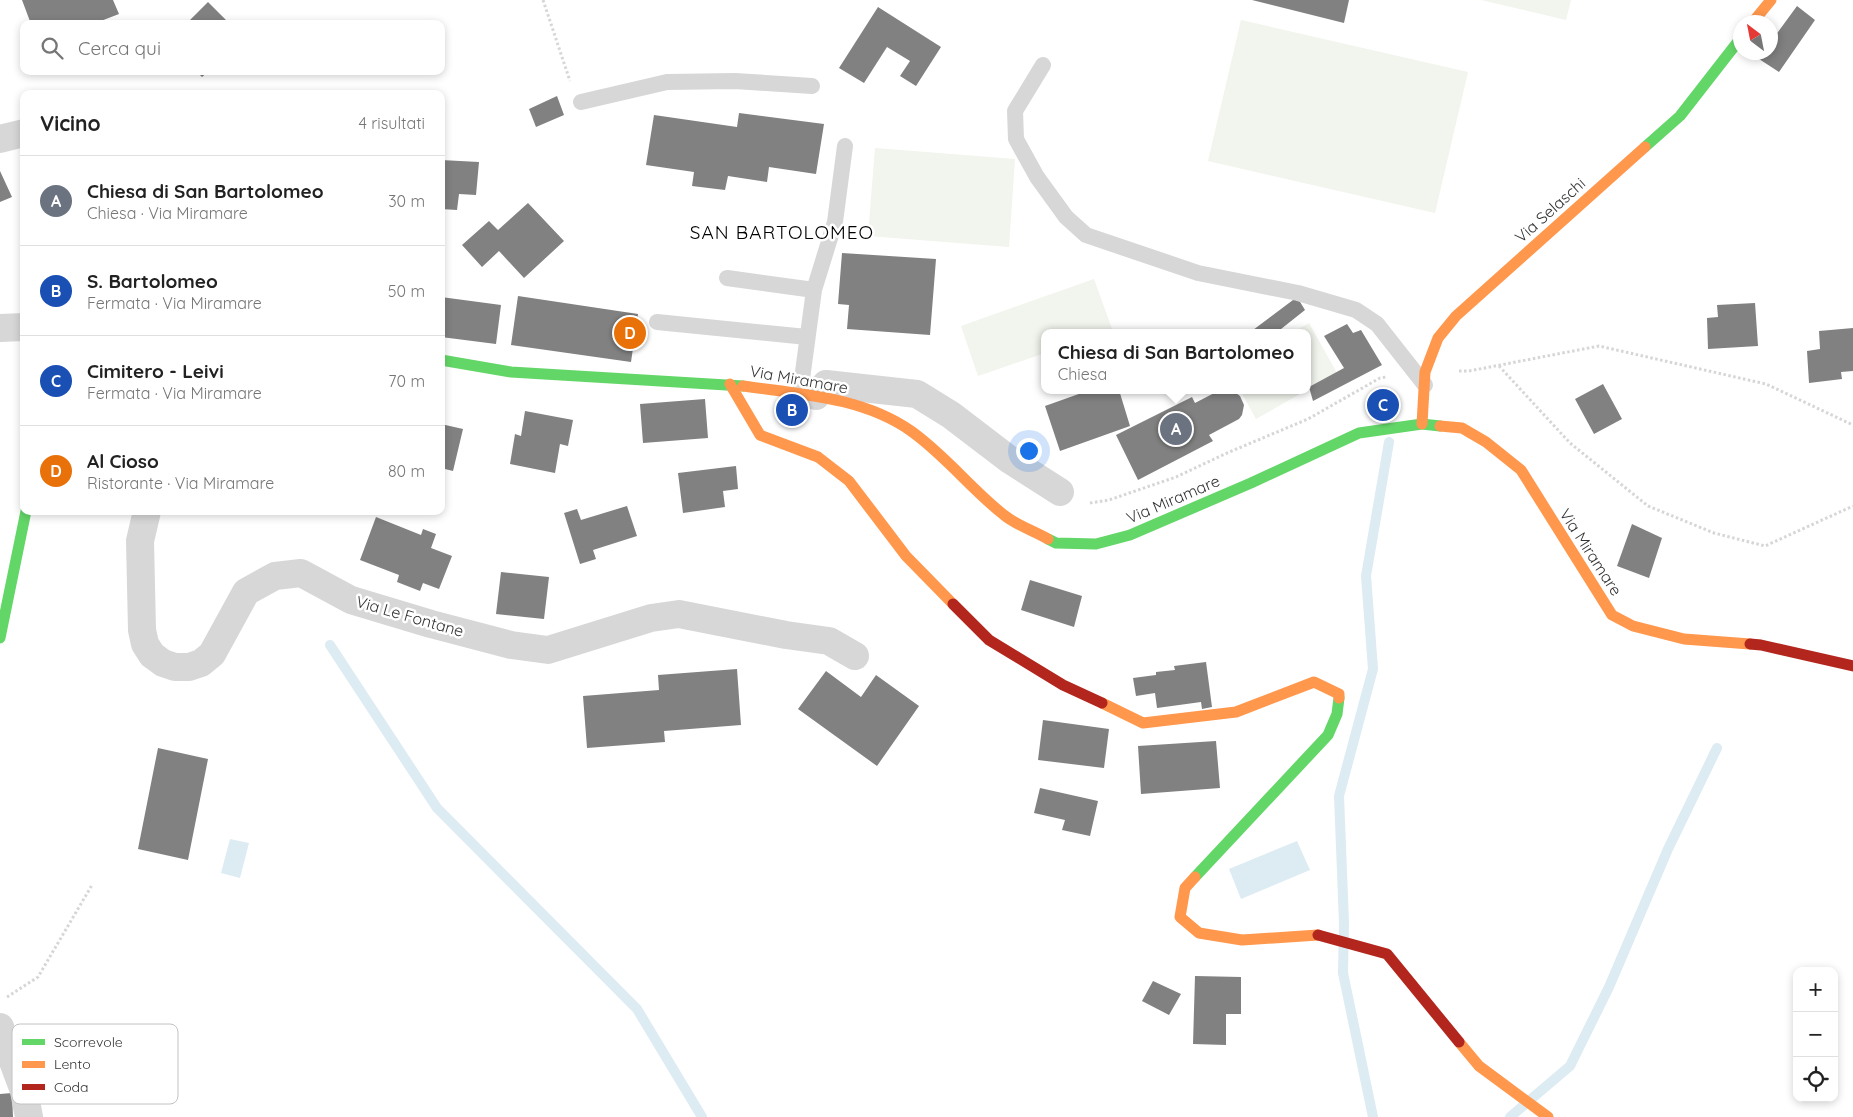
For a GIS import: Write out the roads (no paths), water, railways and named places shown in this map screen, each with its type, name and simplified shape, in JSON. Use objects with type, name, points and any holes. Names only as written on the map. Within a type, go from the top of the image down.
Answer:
[{"type":"street","points":[[1759,15],[1771,0]]},
{"type":"street","name":"Via Selaschi","points":[[1422,424],[1425,378],[1438,338],[1456,316],[1680,116],[1733,48]]},
{"type":"street","points":[[0,139],[20,134]]},
{"type":"street","points":[[0,328],[20,327]]},
{"type":"street","name":"Via Miramare","points":[[445,361],[511,372],[730,384],[808,395],[873,410],[910,430],[938,452],[1004,516],[1056,543],[1096,544],[1130,535],[1251,483],[1359,433],[1422,424],[1462,428],[1486,442],[1521,470],[1612,614],[1633,626],[1684,639],[1761,645],[1853,666]]},
{"type":"street","points":[[730,384],[760,435],[818,457],[849,481],[906,556],[989,640],[1063,685],[1143,723],[1236,712],[1314,682],[1339,694],[1338,714],[1328,734],[1185,888],[1180,917],[1199,933],[1242,940],[1319,935],[1387,954],[1479,1066],[1548,1117]]},
{"type":"street","points":[[808,395],[826,384],[917,394],[951,415],[1010,460],[1060,492]]},
{"type":"street","points":[[0,638],[25,515]]},
{"type":"street","name":"Via Le Fontane","points":[[146,515],[140,541],[142,630],[152,655],[163,663],[175,667],[189,667],[201,663],[212,654],[246,592],[275,576],[301,573],[351,600],[431,624],[511,644],[548,650],[651,618],[679,614],[786,635],[829,641],[856,656]]},
{"type":"street","points":[[0,1027],[12,1059]]},
{"type":"street","points":[[26,1104],[29,1117]]},
{"type":"lane","points":[[1043,65],[1015,112],[1016,139],[1037,177],[1066,217],[1086,235],[1198,273],[1298,293],[1356,310],[1377,324],[1425,378]]},
{"type":"lane","points":[[581,102],[667,82],[735,81],[812,86]]},
{"type":"lane","points":[[808,395],[807,337],[814,290],[835,222],[845,146]]},
{"type":"lane","points":[[727,278],[814,290]]},
{"type":"lane","points":[[657,322],[807,337]]},
{"type":"waterway","points":[[1373,1117],[1343,973],[1344,923],[1339,796],[1373,669],[1366,576],[1389,442]]},
{"type":"waterway","points":[[330,645],[437,808],[637,1009],[702,1117]]},
{"type":"waterway","points":[[1510,1117],[1570,1066],[1609,987],[1668,849],[1717,748]]},
{"type":"place","name":"Al Cioso","points":[[630,333]]},
{"type":"place","name":"Cimitero - Leivi","points":[[1383,405]]},
{"type":"place","name":"S. Bartolomeo","points":[[792,410]]},
{"type":"place","name":"Chiesa di San Bartolomeo","points":[[1176,429]]},
{"type":"district","name":"SAN BARTOLOMEO","points":[[782,232]]}]
